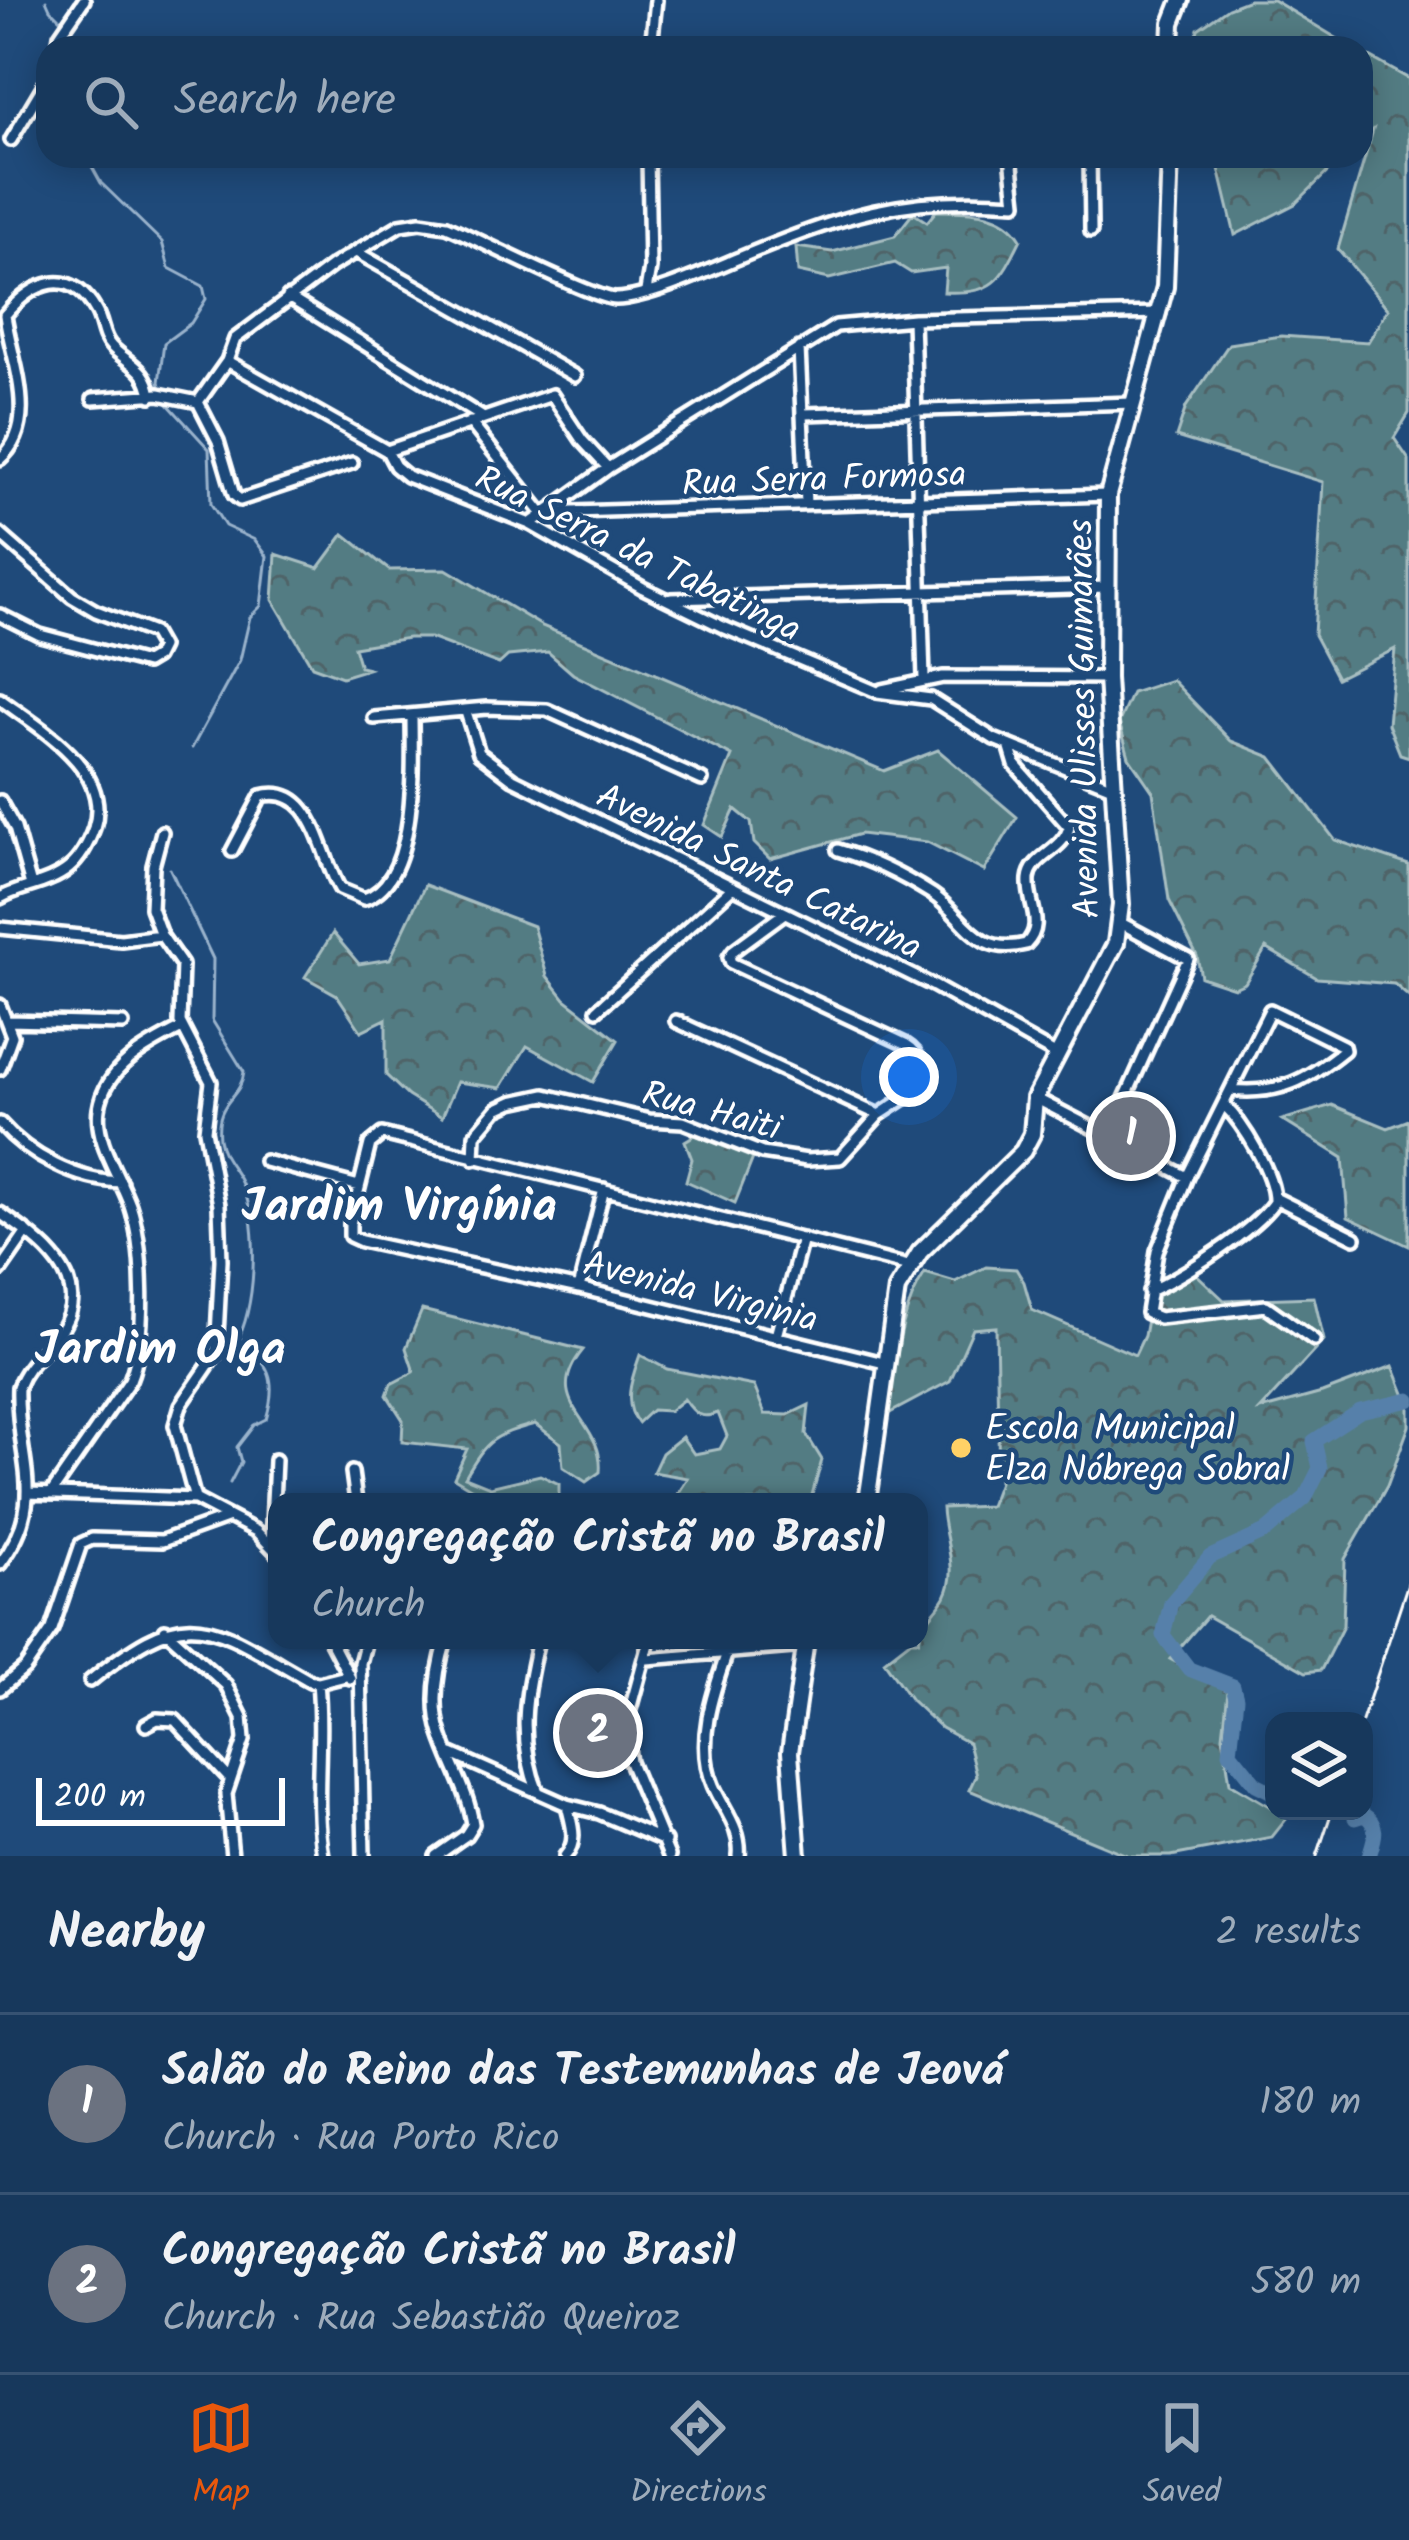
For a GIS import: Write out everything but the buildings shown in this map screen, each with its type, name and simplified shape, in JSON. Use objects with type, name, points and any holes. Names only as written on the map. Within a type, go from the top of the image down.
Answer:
[{"type":"main road","points":[[1172,36],[1181,0]]},
{"type":"main road","name":"Avenida Ulisses Guimarães","points":[[868,1493],[898,1289],[909,1266],[1023,1151],[1033,1134],[1035,1098],[1109,957],[1119,922],[1107,678],[1108,495],[1160,313],[1168,268],[1170,168]]},
{"type":"main road","points":[[798,1856],[790,1751],[805,1649]]},
{"type":"street","points":[[63,36],[84,0]]},
{"type":"street","points":[[652,36],[656,0]]},
{"type":"street","points":[[11,140],[36,98]]},
{"type":"street","points":[[646,291],[648,168]]},
{"type":"street","points":[[198,401],[227,361],[236,339],[332,266],[400,225],[429,223],[491,243],[614,299],[672,284],[870,209],[955,199],[1016,203],[1012,168]]},
{"type":"street","points":[[1090,168],[1091,230]]},
{"type":"street","points":[[358,254],[574,376]]},
{"type":"street","points":[[0,459],[20,434],[21,408],[3,315],[35,289],[59,281],[73,285],[94,308],[107,341],[145,372],[160,395]]},
{"type":"street","points":[[288,297],[483,417]]},
{"type":"street","points":[[530,524],[608,468],[848,322],[1160,313]]},
{"type":"street","points":[[913,319],[924,679]]},
{"type":"street","points":[[800,348],[806,504]]},
{"type":"street","name":"Rua Serra da Tabatinga","points":[[227,361],[387,451],[395,466],[412,478],[530,524],[666,600],[877,692],[931,700],[1009,745],[1115,788]]},
{"type":"street","points":[[93,400],[160,395],[198,401]]},
{"type":"street","points":[[387,451],[552,395],[608,468]]},
{"type":"street","points":[[198,401],[218,441],[235,497],[254,498],[352,464]]},
{"type":"street","points":[[805,414],[1132,404]]},
{"type":"street","points":[[470,422],[542,513]]},
{"type":"street","name":"Rua Serra Formosa","points":[[542,513],[1108,495]]},
{"type":"street","points":[[0,534],[72,597],[153,633],[161,647],[146,664],[40,635],[0,615]]},
{"type":"street","points":[[666,600],[1108,587]]},
{"type":"street","points":[[877,692],[924,679],[1107,678]]},
{"type":"street","points":[[0,699],[75,759],[92,787],[98,810],[91,837],[74,865],[0,898]]},
{"type":"street","points":[[374,718],[487,708],[547,710],[702,780]]},
{"type":"street","name":"Avenida Santa Catarina","points":[[466,712],[478,753],[495,768],[934,986],[1057,1055]]},
{"type":"street","points":[[232,851],[261,796],[283,797],[308,812],[340,889],[364,899],[378,893],[396,866],[407,829],[412,715]]},
{"type":"street","points":[[838,850],[867,859],[933,895],[979,938],[1011,946],[1026,944],[1037,922],[1029,876],[1034,866],[1064,842],[1070,826],[1015,765],[1009,745]]},
{"type":"street","points":[[0,802],[15,828],[32,885]]},
{"type":"street","points":[[162,832],[151,896],[153,916],[178,955],[184,974],[182,1028],[211,1082],[205,1130],[219,1205],[216,1354],[181,1405],[175,1425],[195,1499]]},
{"type":"street","points":[[597,1010],[732,888]]},
{"type":"street","name":"Rua Haiti","points":[[474,1159],[475,1135],[497,1109],[545,1095],[649,1120],[683,1122],[747,1149],[807,1160],[840,1158],[879,1115],[909,1097],[920,1083],[922,1065],[914,1049],[729,958],[783,914]]},
{"type":"street","points":[[1108,1136],[1188,959],[1119,922]]},
{"type":"street","points":[[0,928],[121,940],[161,935]]},
{"type":"street","points":[[0,1005],[12,1036],[0,1069]]},
{"type":"street","points":[[1231,1090],[1286,1088],[1305,1080],[1344,1050],[1343,1046],[1270,1010],[1187,1177],[1157,1251],[1147,1311],[1151,1317],[1265,1306],[1314,1340]]},
{"type":"street","points":[[9,1021],[123,1024]]},
{"type":"street","points":[[676,1021],[879,1115]]},
{"type":"street","points":[[52,1492],[135,1368],[142,1257],[99,1124],[105,1090],[136,1054],[182,1028]]},
{"type":"street","points":[[1035,1098],[1187,1177]]},
{"type":"street","points":[[1223,1105],[1248,1136],[1275,1198],[1355,1238]]},
{"type":"street","points":[[0,1124],[19,1142],[77,1175],[121,1182]]},
{"type":"street","points":[[265,1161],[359,1186],[374,1138],[382,1134],[909,1266]]},
{"type":"street","name":"Avenida Virginia","points":[[359,1186],[349,1233],[361,1241],[579,1288],[888,1364]]},
{"type":"street","points":[[579,1288],[604,1190]]},
{"type":"street","points":[[1149,1292],[1185,1273],[1254,1222],[1275,1198]]},
{"type":"street","points":[[0,1213],[46,1245],[60,1263],[70,1301],[60,1331],[22,1374],[18,1387],[28,1492],[22,1532],[0,1564]]},
{"type":"street","points":[[0,1271],[27,1232]]},
{"type":"street","points":[[776,1336],[802,1239]]},
{"type":"street","points":[[275,1460],[275,1493]]},
{"type":"street","points":[[352,1472],[355,1493]]},
{"type":"street","points":[[28,1492],[195,1499],[268,1543]]},
{"type":"street","points":[[0,1689],[25,1668],[52,1629],[81,1544],[92,1539],[162,1541],[226,1518]]},
{"type":"street","points":[[91,1681],[145,1639],[193,1625],[229,1634],[318,1683],[346,1676]]},
{"type":"street","points":[[165,1630],[226,1685],[242,1717],[244,1740],[228,1777],[232,1856]]},
{"type":"street","points":[[334,1649],[346,1676],[360,1683]]},
{"type":"street","points":[[363,1649],[359,1663],[364,1856]]},
{"type":"street","points":[[436,1856],[466,1835],[473,1824],[452,1754],[441,1735],[436,1701],[445,1649]]},
{"type":"street","points":[[536,1649],[523,1729],[526,1763],[538,1792]]},
{"type":"street","points":[[648,1649],[635,1684],[627,1742],[640,1788],[669,1856]]},
{"type":"street","points":[[647,1659],[759,1649]]},
{"type":"street","points":[[727,1653],[711,1708],[706,1757],[713,1785],[739,1839],[739,1856]]},
{"type":"street","points":[[318,1683],[322,1725],[318,1826],[323,1856]]},
{"type":"street","points":[[146,1725],[165,1717],[175,1720],[228,1777]]},
{"type":"street","points":[[452,1754],[567,1805],[664,1840]]},
{"type":"street","points":[[565,1856],[573,1845],[567,1805]]},
{"type":"green space","points":[[1249,0],[1273,0],[1333,36],[1197,36],[1198,29]]},
{"type":"green space","points":[[1373,59],[1409,79],[1409,413],[1394,438],[1409,460],[1409,757],[1400,754],[1388,724],[1395,649],[1337,678],[1314,635],[1323,482],[1176,437],[1186,407],[1229,344],[1281,336],[1368,342],[1388,309],[1338,249],[1362,168],[1373,168]]},
{"type":"green space","points":[[1219,168],[1332,168],[1295,204],[1235,235]]},
{"type":"green space","points":[[936,211],[984,214],[1014,229],[1021,239],[993,282],[974,291],[944,292],[946,268],[911,273],[895,263],[829,279],[798,272],[796,247],[832,252],[895,236],[913,213],[927,222]]},
{"type":"green space","points":[[344,534],[389,570],[446,569],[542,626],[884,771],[938,750],[1017,817],[984,871],[927,842],[860,834],[770,859],[754,843],[751,822],[735,809],[722,837],[704,825],[732,756],[573,674],[548,652],[508,656],[499,664],[430,638],[408,638],[354,647],[360,667],[368,669],[342,677],[312,666],[273,600],[276,554],[319,568]]},
{"type":"green space","points":[[1172,680],[1231,741],[1271,757],[1335,840],[1409,865],[1409,997],[1394,984],[1317,978],[1266,948],[1245,983],[1234,988],[1201,977],[1197,956],[1169,900],[1153,792],[1129,757],[1119,722],[1132,693]]},
{"type":"green space","points":[[425,885],[533,926],[547,976],[565,999],[618,1040],[593,1082],[527,1046],[501,1088],[457,1082],[442,1117],[408,1096],[386,1075],[386,1019],[361,1031],[337,995],[305,977],[333,933],[359,964],[390,959]]},
{"type":"green space","points":[[1332,1105],[1388,1128],[1409,1120],[1409,1246],[1348,1217],[1343,1158],[1282,1120]]},
{"type":"green space","points":[[695,1135],[753,1158],[735,1203],[686,1181],[692,1159],[685,1141]]},
{"type":"green space","points":[[986,1267],[1016,1269],[1032,1310],[1135,1355],[1144,1336],[1152,1291],[1193,1271],[1224,1300],[1314,1297],[1324,1340],[1260,1410],[1393,1366],[1409,1406],[1409,1426],[1387,1486],[1345,1559],[1343,1626],[1321,1670],[1306,1672],[1207,1616],[1170,1659],[1228,1691],[1223,1736],[1230,1783],[1265,1804],[1265,1820],[1286,1820],[1272,1837],[1171,1856],[1129,1856],[969,1790],[976,1775],[968,1743],[941,1728],[911,1700],[884,1661],[899,1649],[928,1649],[928,1621],[951,1575],[942,1508],[990,1506],[999,1482],[996,1327],[973,1329],[950,1381],[888,1414],[904,1323],[925,1273],[955,1282]]},
{"type":"green space","points":[[422,1310],[583,1350],[567,1385],[593,1438],[600,1472],[586,1482],[563,1467],[561,1443],[535,1424],[493,1440],[465,1477],[490,1487],[540,1475],[559,1484],[559,1493],[479,1493],[454,1478],[467,1449],[402,1442],[403,1420],[387,1395],[391,1384],[414,1372],[406,1348]]},
{"type":"green space","points":[[640,1355],[667,1369],[754,1386],[765,1414],[788,1415],[809,1405],[806,1434],[822,1460],[813,1493],[679,1493],[688,1478],[653,1472],[662,1453],[682,1437],[694,1454],[720,1449],[727,1436],[718,1413],[698,1414],[684,1399],[669,1411],[652,1410],[638,1423],[629,1398]]},
{"type":"waterway","points":[[46,0],[77,36]]},
{"type":"waterway","points":[[93,168],[101,183],[162,242],[169,268],[203,286],[206,299],[191,323],[164,343],[162,392]]},
{"type":"waterway","points":[[165,401],[209,449],[211,504],[225,526],[255,540],[267,556],[261,606],[250,617],[240,660],[192,748]]},
{"type":"waterway","points":[[170,869],[213,959],[212,1020],[244,1072],[221,1116],[219,1139],[246,1196],[253,1236],[249,1302],[239,1337],[264,1364],[271,1392],[266,1419],[254,1425],[237,1447],[241,1462],[230,1483]]},
{"type":"waterway","points":[[1265,1788],[1230,1752],[1233,1686],[1189,1669],[1163,1635],[1171,1603],[1210,1557],[1265,1532],[1305,1498],[1320,1468],[1314,1441],[1360,1411],[1409,1400]]},
{"type":"waterway","points":[[1369,1820],[1375,1833],[1369,1856]]},
{"type":"railway","points":[[1365,1712],[1409,1580]]},
{"type":"railway","points":[[1317,1856],[1329,1820]]},
{"type":"place","name":"Salão do Reino das Testemunhas de Jeová","points":[[1131,1136]]},
{"type":"place","name":"Escola Municipal Elza Nóbrega Sobral","points":[[961,1448]]},
{"type":"place","name":"Congregação Cristã no Brasil","points":[[598,1733]]},
{"type":"district","name":"Jardim Virgínia","points":[[399,1204]]},
{"type":"district","name":"Jardim Olga","points":[[160,1347]]}]
